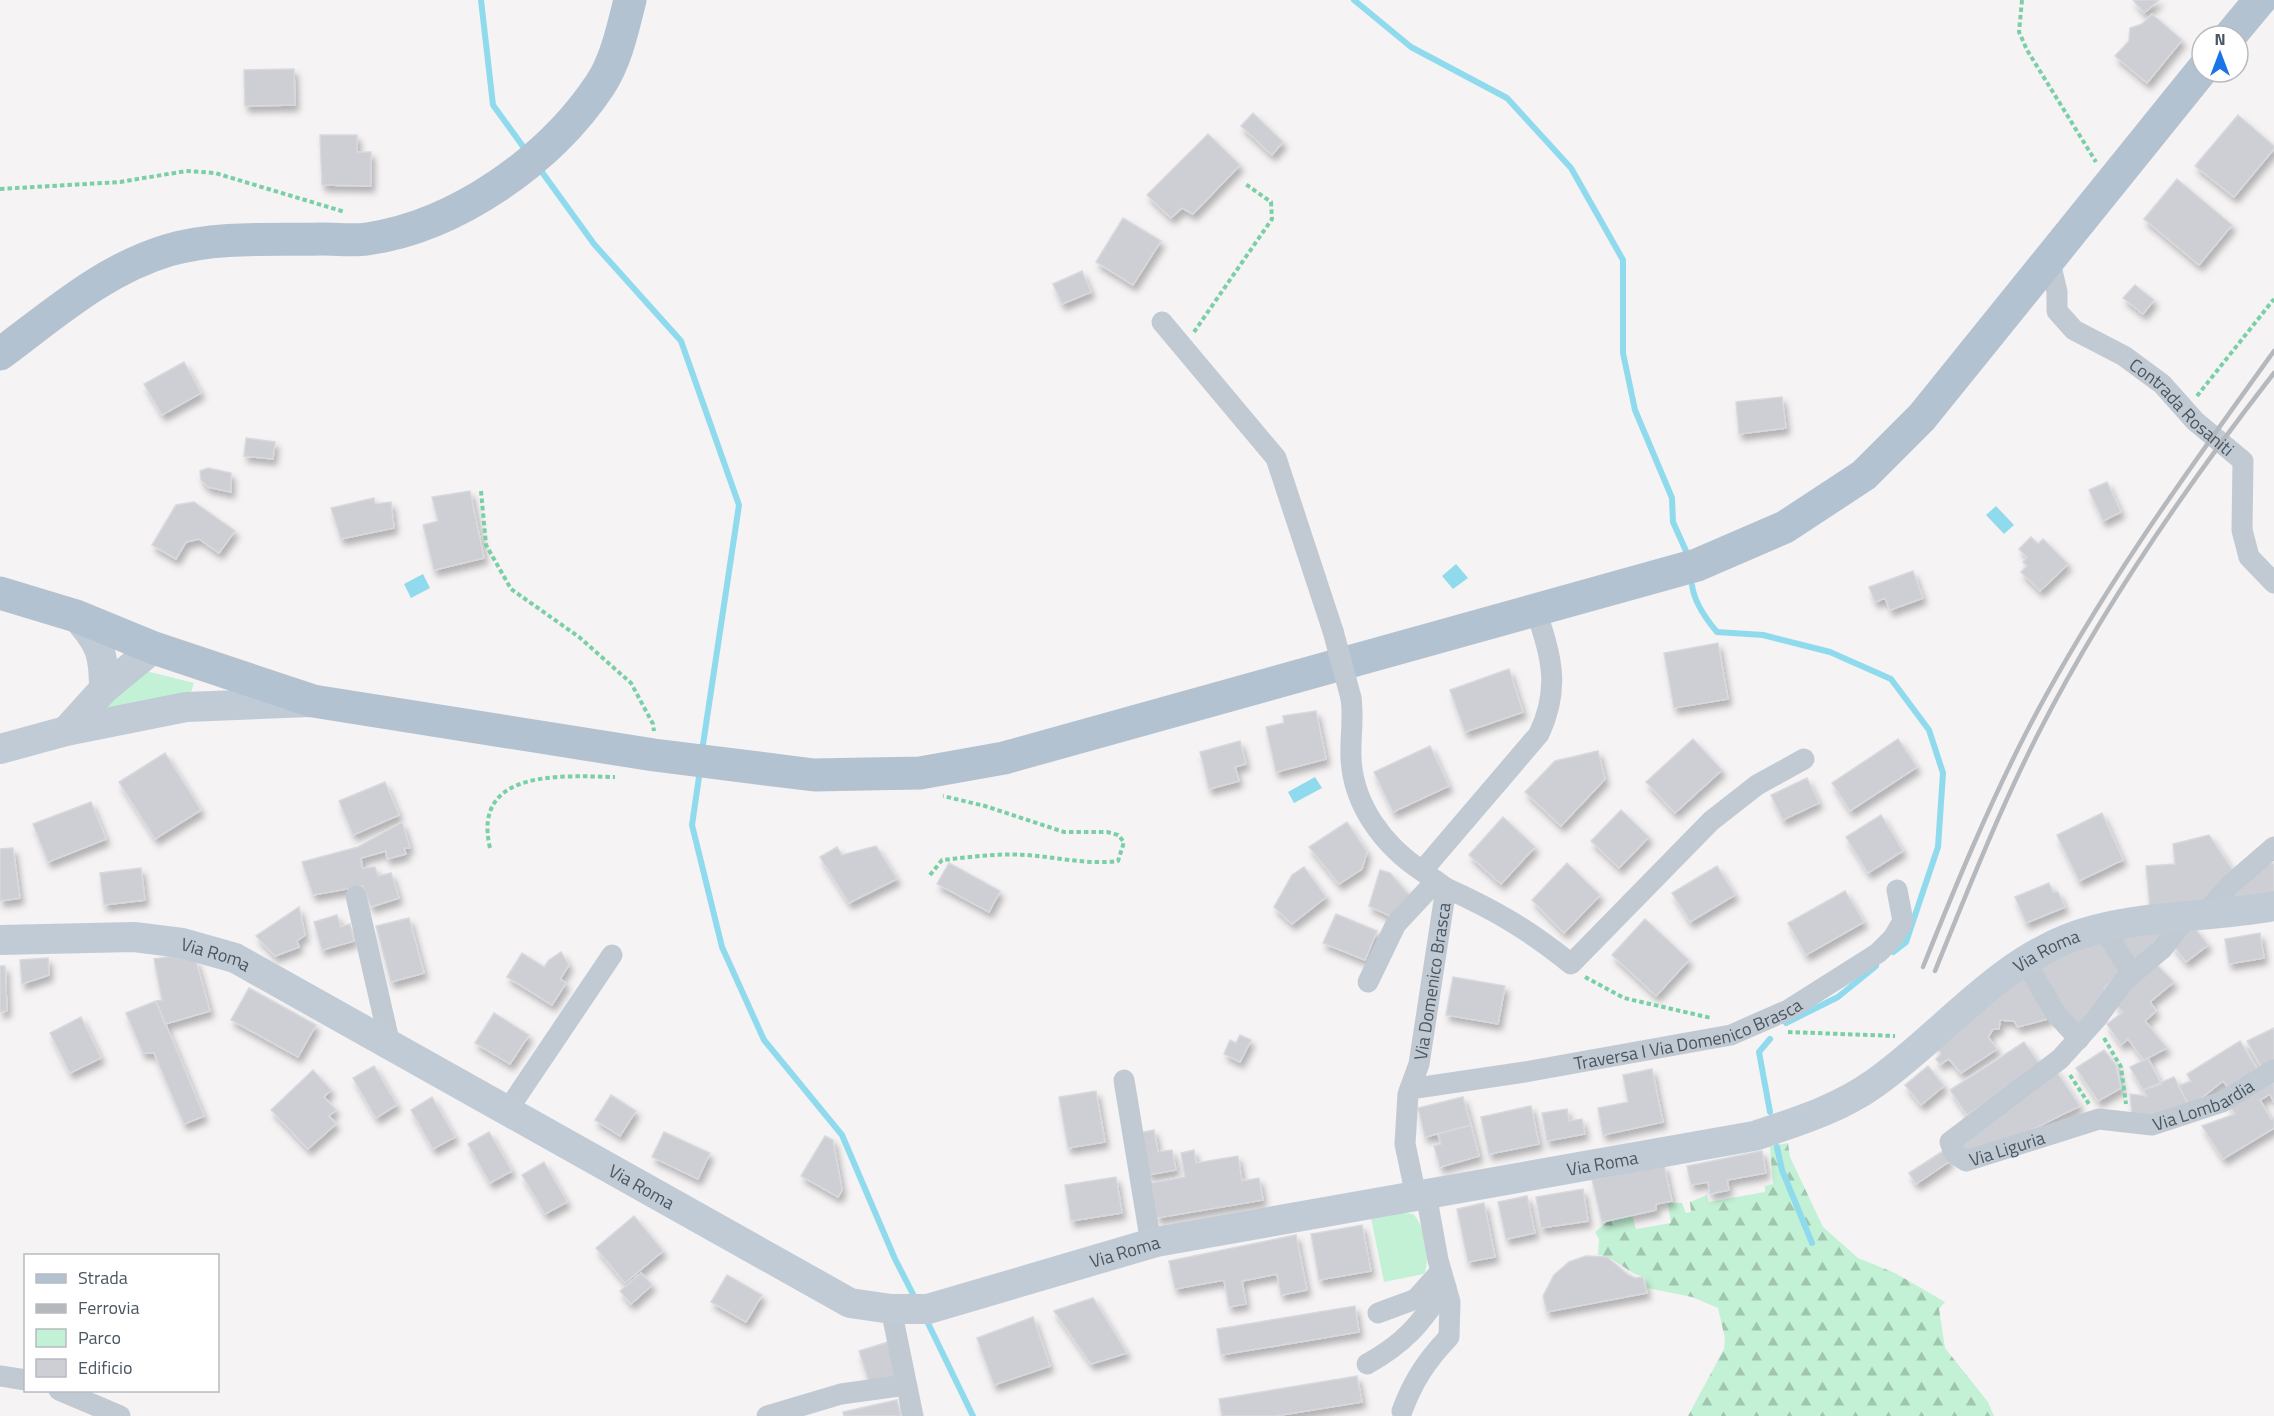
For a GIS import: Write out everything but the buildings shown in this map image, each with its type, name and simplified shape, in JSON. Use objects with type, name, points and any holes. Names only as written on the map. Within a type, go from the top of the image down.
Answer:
[{"type":"main road","points":[[0,354],[102,278],[168,250],[225,240],[367,239],[447,214],[515,175],[551,143],[573,118],[600,84],[620,41],[630,0]]},
{"type":"main road","points":[[2240,24],[2260,0]]},
{"type":"main road","points":[[0,594],[76,616],[154,648],[313,701],[654,756],[814,775],[920,773],[1004,758],[1697,565],[1785,527],[1864,476],[1922,417],[2190,84]]},
{"type":"street","points":[[2049,258],[2057,292],[2057,311]]},
{"type":"street","name":"Contrada Rosaniti","points":[[2024,289],[2057,311],[2074,330],[2124,356],[2162,384],[2186,411],[2243,461],[2242,530],[2249,557],[2274,583]]},
{"type":"street","points":[[1162,322],[1276,458],[1333,631],[1351,699],[1353,718],[1351,760],[1355,786],[1366,812],[1389,844],[1434,880],[1499,912],[1538,937],[1571,964],[1711,821],[1757,785],[1804,759]]},
{"type":"street","points":[[1368,982],[1396,924],[1434,880],[1539,734],[1546,720],[1554,675],[1536,610]]},
{"type":"street","points":[[76,616],[97,639],[104,661],[104,689]]},
{"type":"street","points":[[66,731],[104,689],[154,648]]},
{"type":"street","points":[[186,707],[197,694],[212,668]]},
{"type":"street","points":[[0,749],[66,731],[186,707],[313,701]]},
{"type":"street","points":[[2196,916],[2274,846]]},
{"type":"street","name":"Via Domenico Brasca","points":[[1402,1411],[1414,1381],[1430,1357],[1449,1337],[1450,1302],[1405,1144],[1410,1089],[1419,1064],[1434,880]]},
{"type":"street","name":"Traversa I Via Domenico Brasca","points":[[1410,1089],[1525,1072],[1731,1035],[1746,1029],[1788,1010],[1878,953],[1893,938],[1903,921],[1897,890]]},
{"type":"street","points":[[356,896],[390,1045]]},
{"type":"street","name":"Via Roma","points":[[0,940],[134,937],[182,943],[235,958],[850,1303],[909,1309],[1151,1244],[1754,1136],[1816,1116],[1874,1084],[2013,968],[2067,939],[2127,922],[2274,906]]},
{"type":"street","name":"Via Liguria","points":[[2128,1122],[2099,1119],[1966,1161],[1954,1153],[1950,1142],[2060,1059],[2132,974],[2196,916]]},
{"type":"street","points":[[2104,929],[2132,974]]},
{"type":"street","points":[[507,1111],[612,956]]},
{"type":"street","points":[[2025,961],[2056,1014],[2079,1039]]},
{"type":"street","name":"Via Lombardia","points":[[2128,1122],[2152,1125],[2222,1102],[2274,1070]]},
{"type":"street","points":[[1124,1080],[1151,1244]]},
{"type":"street","points":[[1378,1312],[1416,1299],[1444,1279]]},
{"type":"street","points":[[1367,1364],[1388,1352],[1414,1332],[1444,1279]]},
{"type":"street","points":[[909,1309],[906,1385],[913,1416]]},
{"type":"street","points":[[0,1376],[24,1380]]},
{"type":"street","points":[[767,1416],[841,1394],[906,1385]]},
{"type":"street","points":[[64,1392],[120,1416]]},
{"type":"path","points":[[2022,0],[2019,32],[2027,50],[2109,183]]},
{"type":"path","points":[[0,189],[120,182],[186,171],[214,173],[353,214]]},
{"type":"path","points":[[1183,347],[1272,219],[1270,202],[1244,183]]},
{"type":"path","points":[[2186,411],[2274,299]]},
{"type":"path","points":[[481,491],[486,545],[511,589],[579,637],[631,683],[653,724],[654,756]]},
{"type":"path","points":[[920,773],[922,787],[946,797],[985,806],[1064,832],[1107,832],[1118,835],[1124,842],[1118,861],[1104,863],[1023,855],[979,856],[942,860],[930,875]]},
{"type":"path","points":[[490,848],[488,816],[498,796],[524,783],[574,775],[624,777]]},
{"type":"path","points":[[1571,964],[1589,982],[1624,998],[1688,1011],[1746,1029]]},
{"type":"path","points":[[2112,998],[2101,1032],[2121,1067],[2128,1122]]},
{"type":"path","points":[[1785,1031],[1906,1036]]},
{"type":"path","points":[[2060,1059],[2099,1119]]},
{"type":"green space","points":[[146,671],[194,683],[191,692],[94,719],[113,692]]},
{"type":"green space","points":[[1788,1143],[1790,1157],[1823,1227],[1858,1258],[1895,1273],[1945,1302],[1939,1309],[1945,1348],[1988,1402],[1994,1416],[1688,1416],[1724,1349],[1725,1338],[1718,1308],[1692,1297],[1647,1288],[1644,1277],[1610,1258],[1598,1255],[1599,1239],[1595,1232],[1607,1222],[1632,1215],[1636,1229],[1671,1223],[1668,1203],[1682,1203],[1686,1213],[1691,1212],[1690,1202],[1707,1195],[1709,1202],[1765,1192],[1765,1186],[1773,1184],[1770,1146]]},
{"type":"green space","points":[[1402,1213],[1413,1214],[1421,1226],[1426,1243],[1426,1268],[1424,1274],[1384,1282],[1371,1218]]},
{"type":"water","points":[[1996,506],[2014,525],[2004,534],[1986,515]]},
{"type":"water","points":[[1456,564],[1468,578],[1453,589],[1442,576]]},
{"type":"water","points":[[423,574],[430,588],[411,598],[404,584]]},
{"type":"water","points":[[1315,777],[1322,788],[1294,803],[1288,792]]},
{"type":"waterway","points":[[481,0],[493,105],[527,152]]},
{"type":"waterway","points":[[1354,0],[1411,47],[1507,98],[1571,168],[1623,260],[1623,353],[1635,410],[1672,498],[1673,522],[1686,551]]},
{"type":"waterway","points":[[539,168],[594,244],[681,341],[739,505],[702,751]]},
{"type":"waterway","points":[[1692,585],[1701,610],[1717,632],[1763,635],[1830,652],[1891,679],[1929,730],[1943,773],[1938,847],[1906,942],[1893,952]]},
{"type":"waterway","points":[[700,770],[692,825],[722,947],[764,1040],[842,1135],[895,1259],[916,1300]]},
{"type":"waterway","points":[[1786,1023],[1838,997],[1876,966]]},
{"type":"waterway","points":[[1770,1039],[1759,1052],[1770,1112]]},
{"type":"waterway","points":[[1777,1147],[1782,1170],[1812,1243]]},
{"type":"waterway","points":[[925,1317],[973,1416]]},
{"type":"railway","points":[[1923,967],[1999,789],[2054,681],[2143,536],[2274,351]]},
{"type":"railway","points":[[1935,971],[2010,792],[2063,687],[2147,548],[2209,459],[2274,373]]}]
